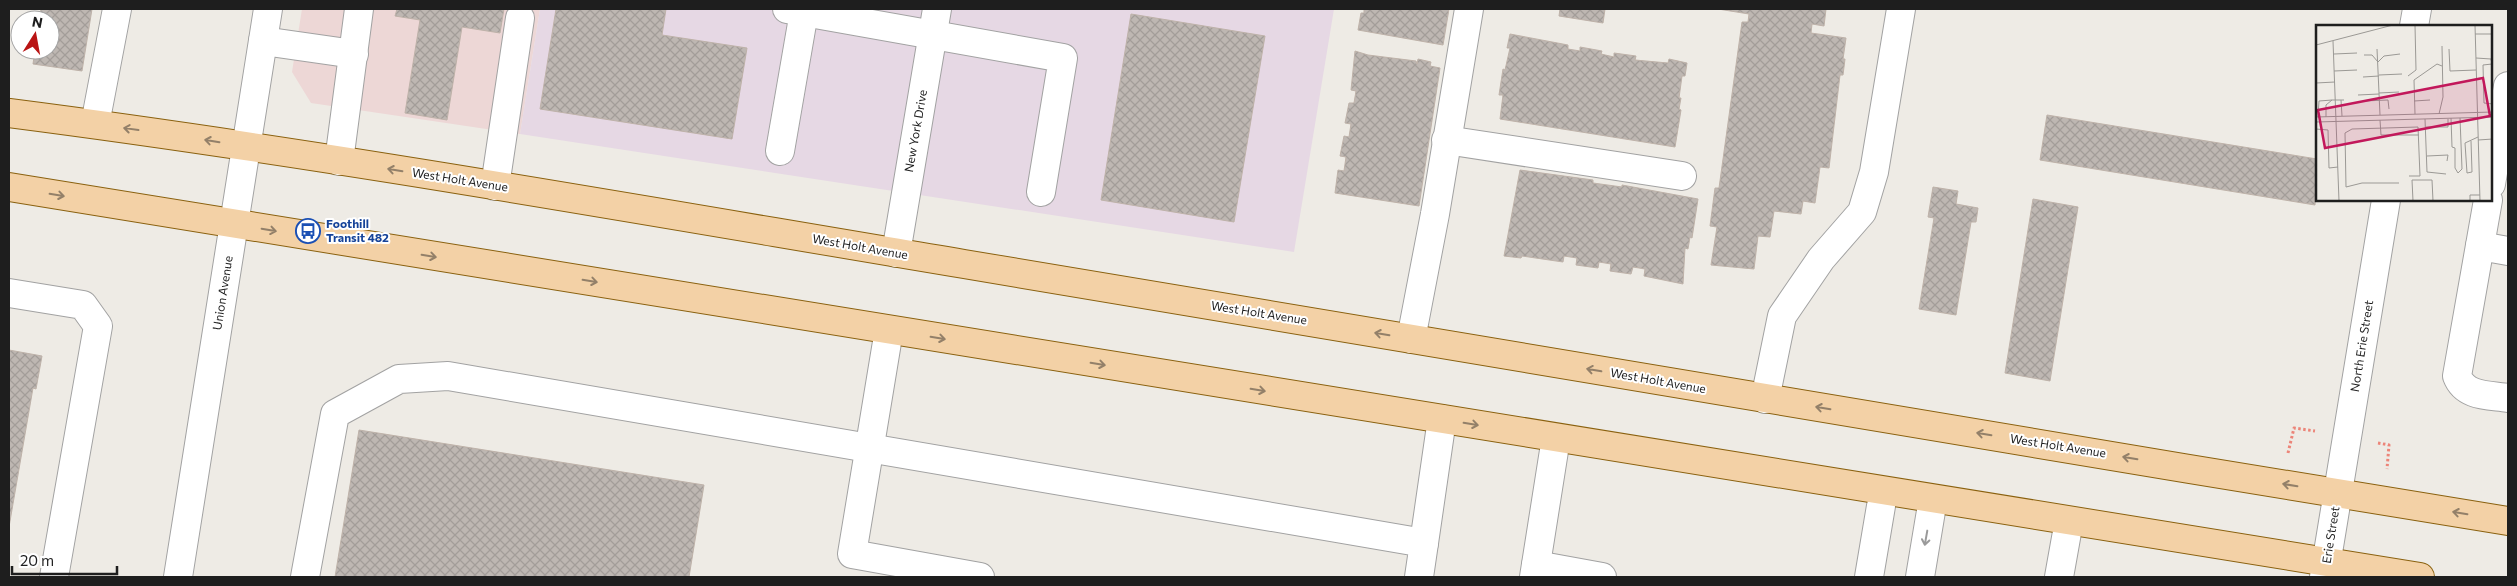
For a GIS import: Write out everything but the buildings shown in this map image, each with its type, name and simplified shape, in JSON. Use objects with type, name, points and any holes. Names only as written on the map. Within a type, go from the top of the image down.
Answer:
[{"type":"main road","name":"West Holt Avenue","points":[[9,113],[245,146],[495,186],[1765,399],[2508,521]]},
{"type":"main road","points":[[9,187],[1933,499],[2069,522],[2326,570],[2420,577]]},
{"type":"street","points":[[95,124],[117,9]]},
{"type":"street","name":"Union Avenue","points":[[178,577],[268,9]]},
{"type":"street","points":[[338,161],[359,9]]},
{"type":"street","points":[[1411,339],[1435,214],[1468,9]]},
{"type":"street","points":[[1765,399],[1782,316],[1821,259],[1862,212],[1874,172],[1901,9]]},
{"type":"street","points":[[2414,25],[2417,9]]},
{"type":"street","points":[[780,151],[795,10],[935,21],[1063,58],[1041,192]]},
{"type":"street","points":[[495,186],[520,18]]},
{"type":"street","name":"New York Drive","points":[[896,253],[935,21]]},
{"type":"street","points":[[263,40],[354,54]]},
{"type":"street","points":[[2492,178],[2508,86]]},
{"type":"street","points":[[1446,140],[1682,176]]},
{"type":"street","name":"North Erie Street","points":[[2338,492],[2386,201]]},
{"type":"street","points":[[2488,201],[2457,376],[2464,388],[2470,391],[2508,398]]},
{"type":"street","points":[[2480,246],[2508,251]]},
{"type":"street","points":[[9,294],[83,305],[98,326],[54,577]]},
{"type":"street","points":[[890,330],[852,554],[980,577]]},
{"type":"street","points":[[305,577],[335,414],[399,379],[448,376],[1424,543]]},
{"type":"street","points":[[1419,577],[1442,419]]},
{"type":"street","points":[[1556,438],[1535,571],[1602,577]]},
{"type":"street","name":"Erie Street","points":[[2326,570],[2338,492]]},
{"type":"street","points":[[1920,577],[1933,499]]},
{"type":"street","points":[[1869,577],[1881,506]]},
{"type":"street","points":[[2059,577],[2069,522]]},
{"type":"shaded area","points":[[302,9],[540,9],[520,134],[311,103],[292,72]]},
{"type":"shaded area","points":[[540,9],[1334,9],[1294,252],[520,134]]},
{"type":"place","name":"Foothill Transit 482","points":[[308,231]]}]
